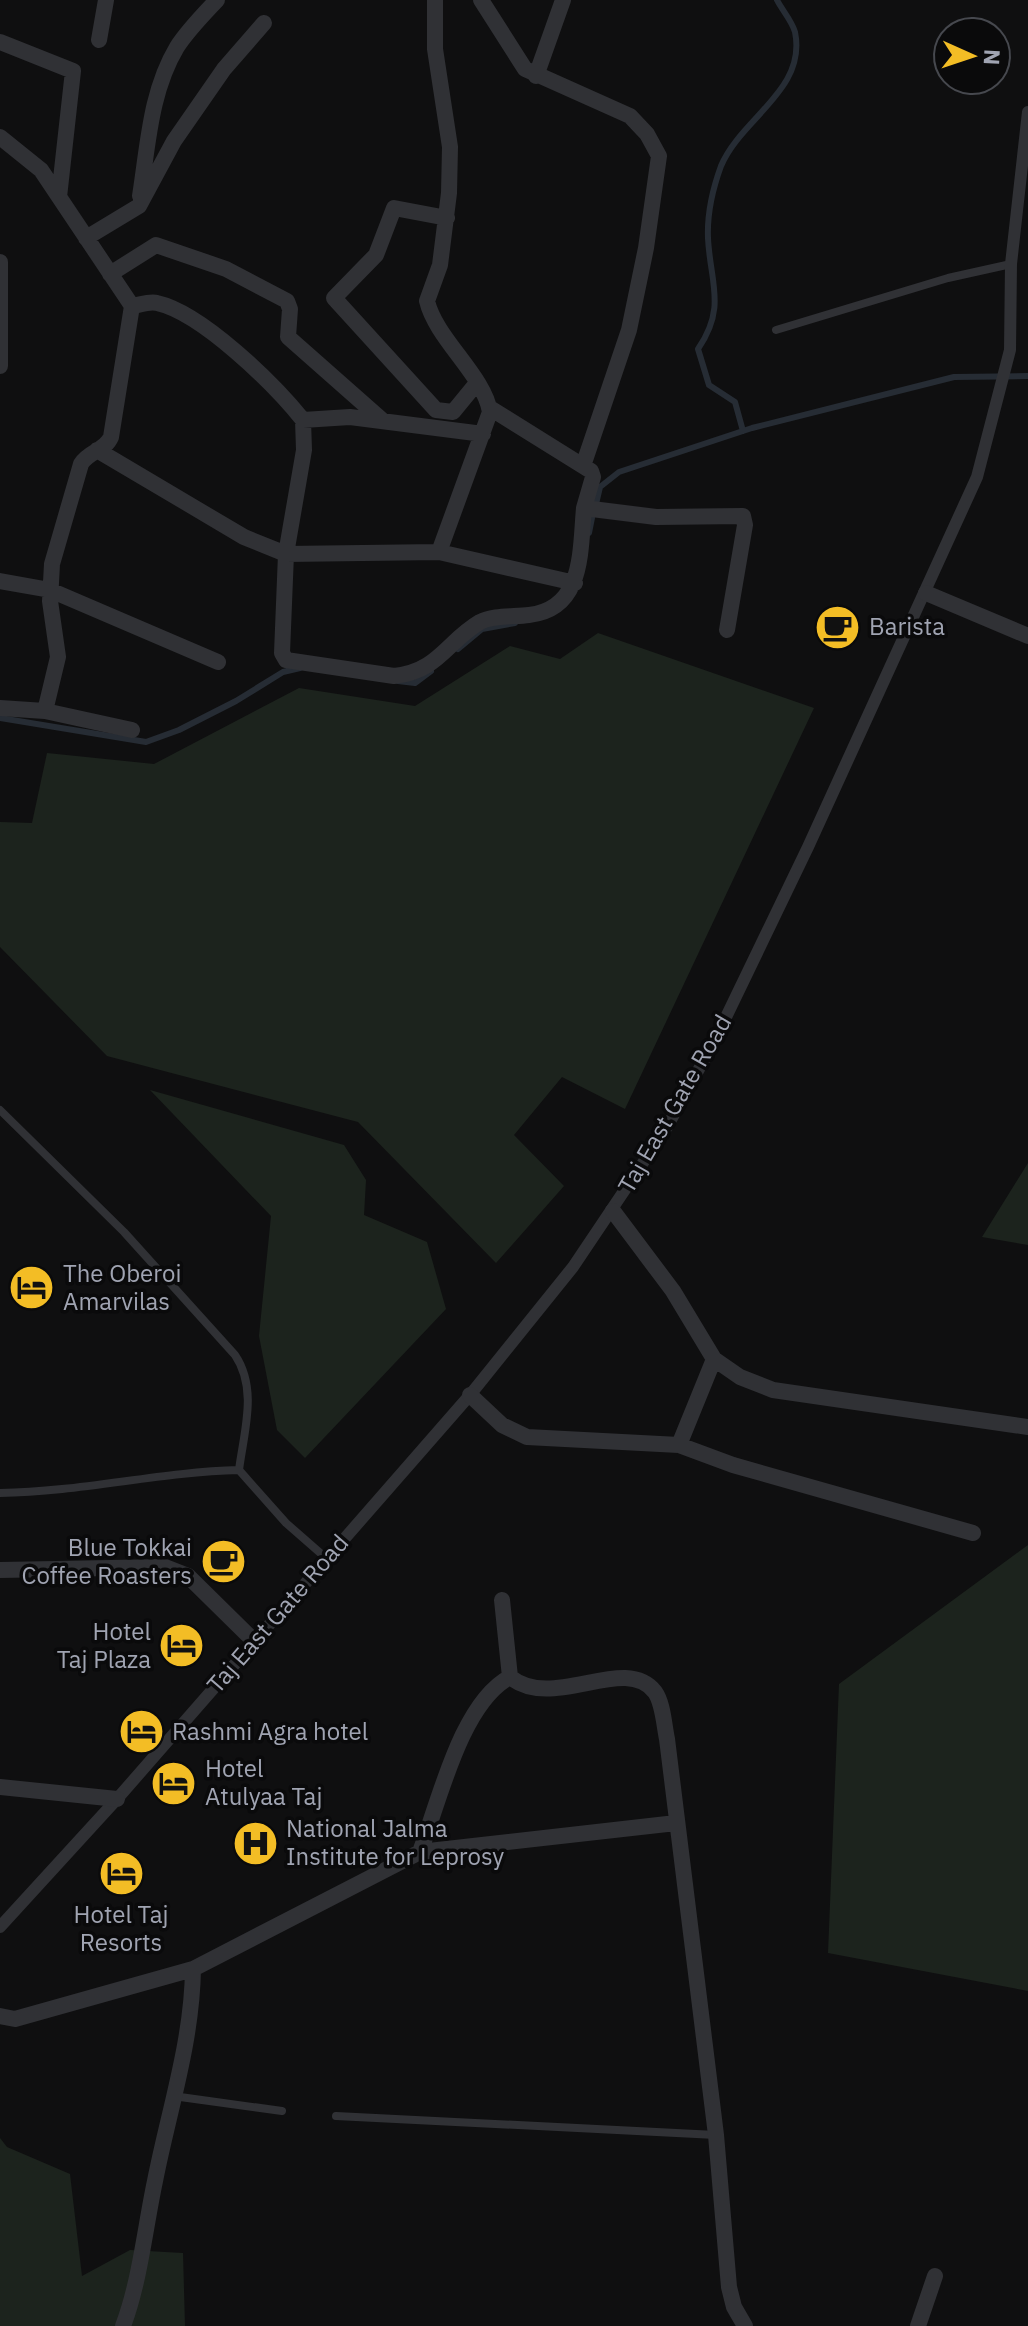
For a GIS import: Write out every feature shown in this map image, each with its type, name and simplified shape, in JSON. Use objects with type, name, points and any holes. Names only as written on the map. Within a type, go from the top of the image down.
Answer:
[{"type":"street","points":[[99,40],[106,0]]},
{"type":"street","points":[[139,206],[154,105],[163,76],[177,48],[217,0]]},
{"type":"street","points":[[132,306],[152,302],[180,312],[266,379],[303,420],[304,450],[286,554],[282,653],[286,660],[394,676],[422,671],[480,622],[550,611],[575,583],[584,508],[593,475],[490,408],[427,301],[440,265],[447,218],[450,147],[435,49],[435,0]]},
{"type":"street","points":[[481,0],[518,61],[536,76],[630,116],[647,134],[659,156],[646,248],[629,330],[583,466]]},
{"type":"street","points":[[536,76],[563,0]]},
{"type":"street","points":[[86,238],[139,206],[191,117],[224,69],[264,23]]},
{"type":"street","points":[[0,42],[73,71],[59,197]]},
{"type":"street","name":"Taj East Gate Road","points":[[0,1927],[117,1799],[470,1395],[573,1267],[667,1127],[715,1040],[926,593],[977,477],[1010,350],[1011,264],[1028,112]]},
{"type":"street","points":[[0,137],[41,170],[132,306],[111,437],[108,445],[81,464],[54,554],[50,590],[58,657],[45,711]]},
{"type":"street","points":[[447,218],[394,208],[376,255],[334,298],[436,410],[453,412],[476,384]]},
{"type":"street","points":[[110,274],[148,249],[165,246],[226,269],[283,299],[290,304],[288,337],[382,420]]},
{"type":"street","points":[[0,262],[0,366]]},
{"type":"street","points":[[439,552],[490,408]]},
{"type":"street","points":[[303,420],[350,417],[483,434]]},
{"type":"street","points":[[97,450],[244,537],[286,554],[439,552],[575,583]]},
{"type":"street","points":[[584,508],[656,517],[743,516],[745,525],[727,630]]},
{"type":"street","points":[[0,581],[50,590],[218,662]]},
{"type":"street","points":[[926,593],[1028,636]]},
{"type":"street","points":[[0,708],[45,711],[132,730]]},
{"type":"street","points":[[613,1211],[673,1291],[714,1359],[740,1377],[773,1390],[1028,1427]]},
{"type":"street","points":[[679,1445],[714,1359]]},
{"type":"street","points":[[470,1395],[502,1425],[527,1437],[679,1445],[733,1465],[973,1533]]},
{"type":"street","points":[[0,1570],[165,1567],[188,1576],[253,1640]]},
{"type":"street","points":[[502,1600],[510,1677],[518,1684],[541,1689],[587,1686],[627,1675],[643,1680],[657,1694],[664,1724],[716,2135],[729,2287],[734,2307],[745,2326]]},
{"type":"street","points":[[420,1852],[459,1742],[476,1708],[510,1677]]},
{"type":"street","points":[[0,1787],[117,1799]]},
{"type":"street","points":[[0,2016],[15,2019],[193,1969],[420,1852],[676,1823]]},
{"type":"street","points":[[123,2326],[192,2013],[193,1969]]},
{"type":"street","points":[[918,2326],[935,2276]]},
{"type":"lane","points":[[776,330],[948,278],[1011,264]]},
{"type":"lane","points":[[0,1110],[124,1232],[246,1371],[250,1387],[239,1470],[286,1523],[326,1558]]},
{"type":"lane","points":[[0,1493],[88,1489],[165,1474],[239,1470]]},
{"type":"lane","points":[[173,2096],[282,2111]]},
{"type":"lane","points":[[336,2116],[716,2135]]},
{"type":"shaded area","points":[[598,633],[814,708],[625,1109],[562,1077],[514,1135],[564,1186],[496,1263],[358,1122],[107,1056],[0,947],[0,822],[32,823],[47,753],[154,764],[299,688],[415,706],[510,646],[560,659]]},
{"type":"shaded area","points":[[150,1090],[344,1145],[366,1180],[364,1215],[427,1242],[446,1309],[305,1458],[277,1430],[259,1336],[271,1216]]},
{"type":"shaded area","points":[[1028,1163],[1028,1245],[982,1237]]},
{"type":"shaded area","points":[[1028,1545],[1028,1991],[828,1953],[839,1684]]},
{"type":"shaded area","points":[[0,2138],[7,2147],[70,2174],[82,2276],[130,2250],[183,2253],[185,2326],[0,2326]]},
{"type":"waterway","points":[[743,431],[735,402],[709,385],[698,349],[707,334],[714,307],[708,229],[718,174],[730,149],[782,87],[791,71],[796,52],[794,28],[777,0]]},
{"type":"waterway","points":[[596,504],[600,487],[619,472],[752,428],[954,377],[1028,376]]},
{"type":"waterway","points":[[589,533],[592,518]]},
{"type":"waterway","points":[[458,649],[482,629],[515,623]]},
{"type":"waterway","points":[[0,718],[146,742],[179,730],[236,701],[283,672],[300,668]]},
{"type":"waterway","points":[[398,681],[415,683],[431,671]]},
{"type":"place","name":"Barista","points":[[838,627]]},
{"type":"place","name":"The Oberoi Amarvilas","points":[[32,1288]]},
{"type":"place","name":"Blue Tokkai Coffee Roasters","points":[[223,1562]]},
{"type":"place","name":"Hotel Taj Plaza","points":[[182,1646]]},
{"type":"place","name":"Rashmi Agra hotel","points":[[141,1732]]},
{"type":"place","name":"Hotel Atulyaa Taj","points":[[174,1783]]},
{"type":"place","name":"National Jalma Institute for Leprosy","points":[[255,1843]]},
{"type":"place","name":"Hotel Taj Resorts","points":[[121,1873]]}]
